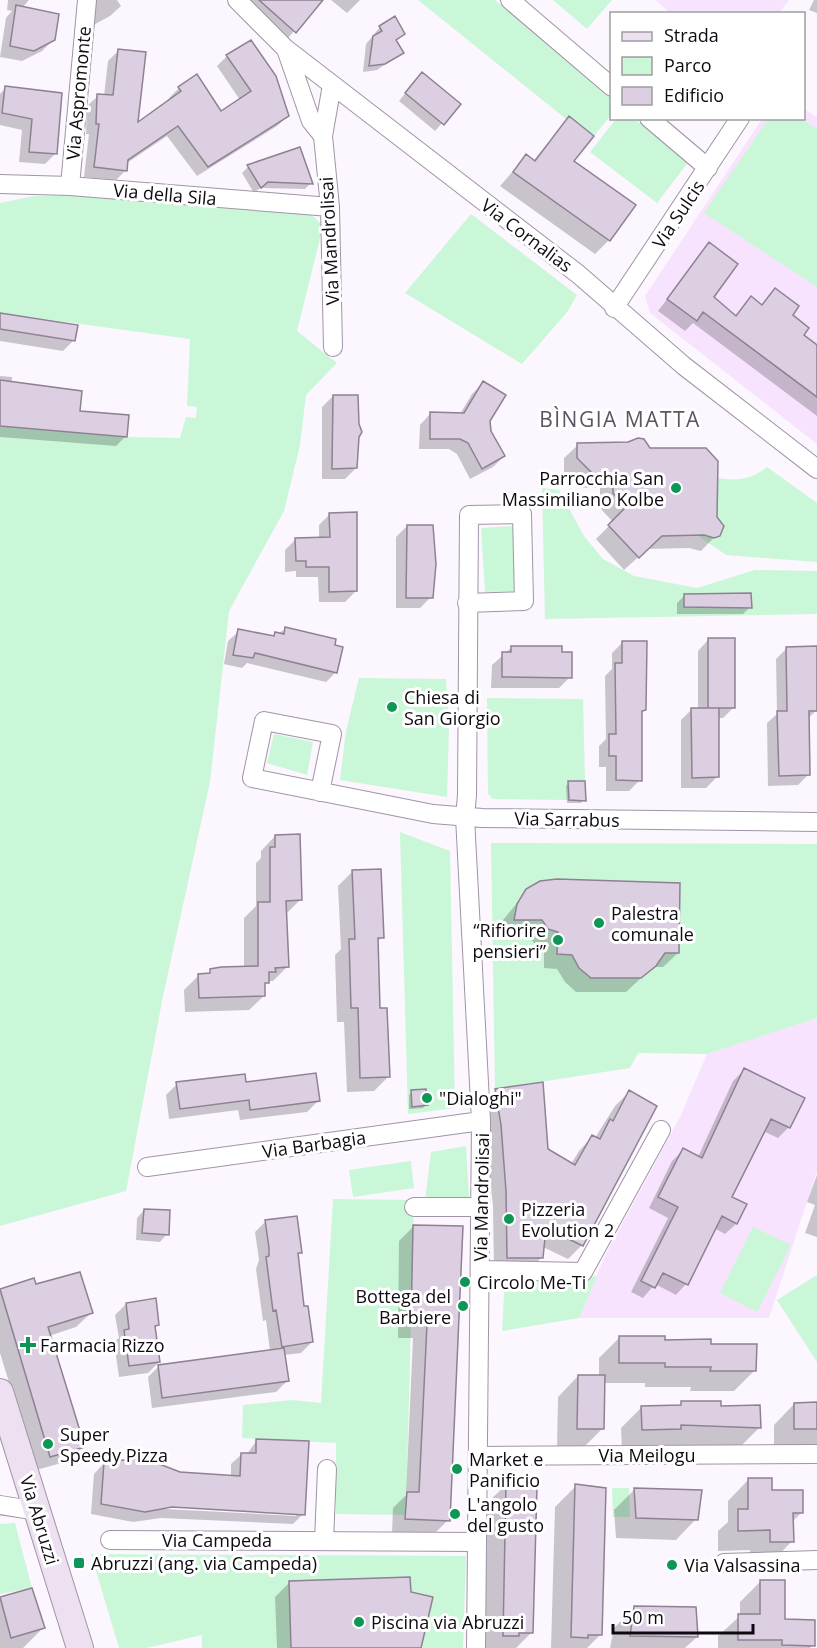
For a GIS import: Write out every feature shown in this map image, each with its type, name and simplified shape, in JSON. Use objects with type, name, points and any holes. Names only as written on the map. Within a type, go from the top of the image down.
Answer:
[{"type":"street","name":"Via Aspromonte","points":[[70,186],[87,0]]},
{"type":"street","name":"Via Cornalias","points":[[237,0],[286,49],[578,274],[614,308],[684,366],[817,469]]},
{"type":"street","points":[[510,0],[610,85]]},
{"type":"street","name":"Via Mandrolisai","points":[[286,49],[311,121],[323,136]]},
{"type":"street","name":"Via Mandrolisai","points":[[332,85],[323,136],[330,207],[333,347]]},
{"type":"street","points":[[651,120],[708,168]]},
{"type":"street","name":"Via Sulcis","points":[[614,308],[739,120]]},
{"type":"street","name":"Via della Sila","points":[[0,184],[70,186],[330,207]]},
{"type":"street","name":"Via Mandrolisai","points":[[467,603],[524,601],[522,514],[469,515],[467,603],[465,817],[481,1121],[476,1648]]},
{"type":"street","name":"Via Sarrabus","points":[[320,792],[332,734],[264,721],[252,778],[320,792],[433,814],[465,817],[817,822]]},
{"type":"street","name":"Via Barbagia","points":[[147,1167],[481,1121]]},
{"type":"street","points":[[480,1270],[583,1272],[661,1130]]},
{"type":"street","points":[[414,1207],[480,1207]]},
{"type":"street","name":"Via Abruzzi","points":[[1,1399],[80,1648]]},
{"type":"street","name":"Via Meilogu","points":[[478,1456],[817,1454]]},
{"type":"street","points":[[324,1541],[327,1469]]},
{"type":"street","points":[[0,1505],[37,1510]]},
{"type":"street","name":"Via Campeda","points":[[110,1540],[477,1542]]},
{"type":"street","points":[[724,1563],[817,1560]]},
{"type":"shaded area","points":[[656,0],[789,0],[780,12],[669,12]]},
{"type":"shaded area","points":[[805,110],[817,117],[817,444],[650,313],[645,296],[761,120],[805,120]]},
{"type":"shaded area","points":[[817,1018],[817,1171],[769,1318],[579,1318],[605,1256],[680,1117],[707,1054]]},
{"type":"green space","points":[[418,0],[495,0],[610,94],[610,116],[594,136],[569,116],[566,119]]},
{"type":"green space","points":[[553,0],[612,0],[587,29]]},
{"type":"green space","points":[[615,120],[635,120],[690,160],[657,203],[590,152]]},
{"type":"green space","points":[[768,120],[803,120],[817,129],[817,287],[704,213]]},
{"type":"green space","points":[[35,196],[79,196],[292,210],[312,215],[323,226],[297,331],[337,363],[306,395],[300,445],[284,511],[229,611],[210,782],[163,996],[126,1191],[0,1226],[0,426],[127,437],[180,438],[186,417],[196,418],[197,407],[187,406],[190,339],[0,313],[0,203]]},
{"type":"green space","points":[[471,214],[577,295],[568,311],[522,364],[405,293]]},
{"type":"green space","points":[[767,467],[817,503],[817,562],[726,555],[697,535],[716,538],[724,530],[723,523],[717,518],[717,478],[744,479]]},
{"type":"green space","points":[[542,488],[559,490],[584,536],[603,559],[634,576],[697,588],[755,570],[817,571],[817,614],[545,619]]},
{"type":"green space","points":[[514,526],[515,591],[485,592],[481,528]]},
{"type":"green space","points":[[359,678],[446,679],[449,727],[447,797],[340,780],[346,731]]},
{"type":"green space","points":[[487,698],[583,699],[585,781],[569,782],[569,800],[493,799],[488,794]]},
{"type":"green space","points":[[274,734],[313,742],[307,775],[267,763]]},
{"type":"green space","points":[[400,832],[450,851],[455,1108],[408,1114]]},
{"type":"green space","name":"Palestra comunale","points":[[491,843],[817,844],[817,1018],[707,1054],[638,1053],[630,1068],[495,1089]]},
{"type":"green space","points":[[466,1146],[469,1198],[425,1200],[431,1152]]},
{"type":"green space","points":[[411,1161],[414,1188],[353,1197],[349,1170]]},
{"type":"green space","points":[[333,1199],[414,1200],[406,1515],[336,1514],[336,1443],[242,1438],[243,1405],[292,1400],[321,1403]]},
{"type":"green space","points":[[753,1227],[791,1245],[757,1312],[720,1293]]},
{"type":"green space","points":[[817,1275],[817,1362],[777,1300]]},
{"type":"green space","points":[[597,1276],[579,1318],[502,1331],[505,1279]]},
{"type":"green space","points":[[612,1488],[629,1488],[630,1517],[613,1517]]},
{"type":"green space","points":[[15,1523],[32,1588],[0,1594],[0,1524]]},
{"type":"green space","points":[[91,1554],[466,1556],[463,1648],[421,1648],[433,1597],[411,1592],[410,1577],[289,1581],[291,1648],[202,1648],[202,1635],[146,1648],[119,1648]]},
{"type":"building","points":[[259,0],[323,0],[296,33]]},
{"type":"building","points":[[16,5],[59,14],[55,40],[34,51],[10,46]]},
{"type":"building","points":[[395,16],[405,34],[396,40],[404,53],[385,64],[369,66],[373,36],[382,31],[379,26]]},
{"type":"building","points":[[251,40],[276,76],[289,116],[208,167],[178,126],[128,160],[127,171],[94,167],[99,124],[96,124],[97,94],[113,95],[118,49],[146,52],[138,122],[181,91],[178,87],[197,74],[221,111],[251,91],[226,55]]},
{"type":"building","points":[[422,72],[461,104],[444,125],[405,93]]},
{"type":"building","points":[[5,86],[62,93],[57,154],[29,152],[32,119],[2,113]]},
{"type":"building","points":[[569,116],[594,136],[574,161],[636,205],[610,241],[513,172],[526,154],[535,161]]},
{"type":"building","points":[[300,147],[313,184],[268,182],[261,188],[247,165]]},
{"type":"building","points":[[709,242],[738,264],[714,297],[736,316],[751,296],[762,305],[775,288],[799,306],[793,315],[809,328],[804,335],[817,345],[817,397],[703,312],[697,321],[667,299]]},
{"type":"building","points":[[0,313],[78,325],[75,341],[0,329]]},
{"type":"building","points":[[0,380],[82,391],[80,411],[129,415],[127,437],[0,426]]},
{"type":"building","points":[[483,381],[506,395],[490,421],[491,431],[505,456],[482,469],[468,443],[460,439],[430,439],[430,412],[464,413]]},
{"type":"building","points":[[333,395],[358,395],[359,424],[362,432],[359,437],[357,468],[332,469]]},
{"type":"building","name":"Parrocchia San Massimiliano Kolbe","points":[[638,438],[644,439],[650,448],[706,448],[718,461],[717,517],[724,526],[720,536],[714,538],[704,535],[662,536],[639,558],[608,525],[626,507],[613,493],[613,474],[594,475],[577,458],[577,443],[628,442]]},
{"type":"building","points":[[357,512],[357,591],[329,592],[329,567],[306,567],[306,561],[296,561],[295,538],[330,537],[329,513]]},
{"type":"building","points":[[407,525],[433,525],[436,564],[433,598],[406,598]]},
{"type":"building","points":[[751,593],[752,608],[684,607],[684,594]]},
{"type":"building","points":[[285,627],[336,639],[335,645],[343,647],[337,673],[255,653],[253,658],[233,655],[238,629],[274,636],[275,632],[284,634]]},
{"type":"building","points":[[708,638],[735,638],[735,708],[708,708]]},
{"type":"building","points":[[622,641],[647,641],[646,710],[642,711],[642,781],[616,780],[616,756],[609,756],[609,734],[616,734],[615,663],[622,663]]},
{"type":"building","points":[[511,646],[562,646],[562,652],[572,652],[572,678],[502,677],[502,652],[511,652]]},
{"type":"building","points":[[817,646],[817,711],[809,711],[810,775],[779,776],[777,711],[787,711],[786,647]]},
{"type":"building","points":[[691,708],[719,708],[719,777],[692,778]]},
{"type":"building","points":[[568,781],[585,781],[586,801],[569,800]]},
{"type":"building","points":[[300,834],[302,900],[286,901],[289,967],[275,968],[276,972],[269,972],[269,983],[265,983],[265,996],[199,998],[198,974],[210,973],[210,969],[221,967],[258,966],[258,902],[270,902],[270,847],[275,847],[275,835]]},
{"type":"building","points":[[381,869],[384,938],[378,938],[380,1008],[387,1008],[390,1077],[360,1078],[358,1008],[351,1008],[349,939],[355,939],[352,870]]},
{"type":"building","points":[[557,879],[680,883],[679,953],[665,953],[656,966],[641,978],[591,978],[579,968],[572,955],[557,954],[558,932],[548,929],[542,920],[514,920],[517,904],[526,889],[540,881]]},
{"type":"building","points":[[744,1068],[805,1098],[790,1128],[771,1119],[732,1197],[747,1204],[737,1224],[722,1216],[688,1285],[663,1273],[655,1288],[641,1281],[678,1207],[658,1197],[683,1148],[702,1158]]},
{"type":"building","points":[[316,1073],[320,1101],[250,1110],[249,1100],[180,1109],[176,1082],[245,1074],[246,1082]]},
{"type":"building","points":[[543,1082],[548,1149],[575,1165],[592,1135],[600,1139],[610,1119],[613,1121],[629,1090],[657,1106],[583,1246],[546,1228],[543,1258],[507,1258],[506,1191],[501,1125],[495,1089]]},
{"type":"building","points":[[426,1089],[428,1105],[412,1107],[411,1090]]},
{"type":"building","points":[[144,1209],[170,1210],[169,1235],[142,1233]]},
{"type":"building","points":[[297,1216],[302,1253],[298,1253],[304,1306],[308,1306],[313,1342],[282,1347],[276,1310],[273,1311],[266,1257],[269,1256],[269,1248],[265,1220]]},
{"type":"building","points":[[413,1225],[463,1226],[450,1521],[405,1519],[407,1492],[419,1492],[427,1324],[411,1324]]},
{"type":"building","points":[[80,1272],[93,1313],[48,1327],[85,1447],[50,1457],[0,1289],[34,1278],[36,1284]]},
{"type":"building","points":[[156,1298],[159,1325],[155,1326],[160,1362],[129,1366],[124,1330],[129,1329],[126,1303]]},
{"type":"building","points":[[619,1336],[665,1336],[665,1340],[711,1339],[711,1344],[757,1344],[756,1371],[710,1371],[711,1367],[665,1367],[665,1363],[619,1363]]},
{"type":"building","points":[[284,1348],[289,1381],[162,1398],[158,1365]]},
{"type":"building","points":[[578,1375],[605,1375],[604,1429],[577,1429]]},
{"type":"building","points":[[681,1401],[721,1401],[721,1406],[760,1405],[761,1428],[681,1425],[681,1429],[642,1430],[641,1406],[681,1405]]},
{"type":"building","points":[[817,1402],[817,1429],[794,1429],[794,1403]]},
{"type":"building","points":[[256,1439],[309,1441],[305,1515],[172,1507],[145,1512],[101,1504],[104,1462],[144,1458],[180,1472],[240,1476],[241,1453],[256,1453]]},
{"type":"building","points":[[748,1478],[772,1478],[772,1490],[803,1490],[803,1513],[793,1513],[794,1542],[770,1542],[770,1530],[738,1531],[738,1509],[748,1509]]},
{"type":"building","points":[[506,1482],[537,1486],[533,1633],[519,1633],[519,1636],[503,1636]]},
{"type":"building","points":[[575,1484],[606,1488],[602,1635],[588,1635],[588,1638],[571,1637]]},
{"type":"building","points":[[634,1488],[702,1490],[698,1520],[636,1518]]},
{"type":"building","name":"Piscina via Abruzzi","points":[[410,1577],[411,1592],[433,1597],[421,1648],[291,1648],[289,1581]]},
{"type":"building","points":[[760,1580],[785,1580],[785,1619],[815,1620],[815,1646],[782,1645],[782,1640],[738,1640],[738,1614],[760,1614]]},
{"type":"building","points":[[32,1588],[45,1628],[11,1638],[0,1597]]},
{"type":"building","points":[[634,1606],[696,1607],[698,1637],[630,1636]]},
{"type":"place","name":"Parrocchia San Massimiliano Kolbe","points":[[676,488]]},
{"type":"place","name":"Chiesa di San Giorgio","points":[[392,707]]},
{"type":"place","name":"Palestra comunale","points":[[599,923]]},
{"type":"place","name":"“Rifiorire pensieri”","points":[[558,940]]},
{"type":"place","name":"\"Dialoghi\"","points":[[427,1098]]},
{"type":"place","name":"Pizzeria Evolution 2","points":[[509,1219]]},
{"type":"place","name":"Circolo Me-Ti","points":[[465,1282]]},
{"type":"place","name":"Bottega del Barbiere","points":[[463,1306]]},
{"type":"place","name":"Farmacia Rizzo","points":[[28,1345]]},
{"type":"place","name":"Super Speedy Pizza","points":[[48,1444]]},
{"type":"place","name":"Market e Panificio","points":[[457,1469]]},
{"type":"place","name":"L'angolo del gusto","points":[[455,1514]]},
{"type":"place","name":"Abruzzi (ang. via Campeda)","points":[[79,1563]]},
{"type":"place","name":"Via Valsassina","points":[[672,1565]]},
{"type":"place","name":"Piscina via Abruzzi","points":[[359,1622]]},
{"type":"district","name":"BÌNGIA MATTA","points":[[620,419]]}]
